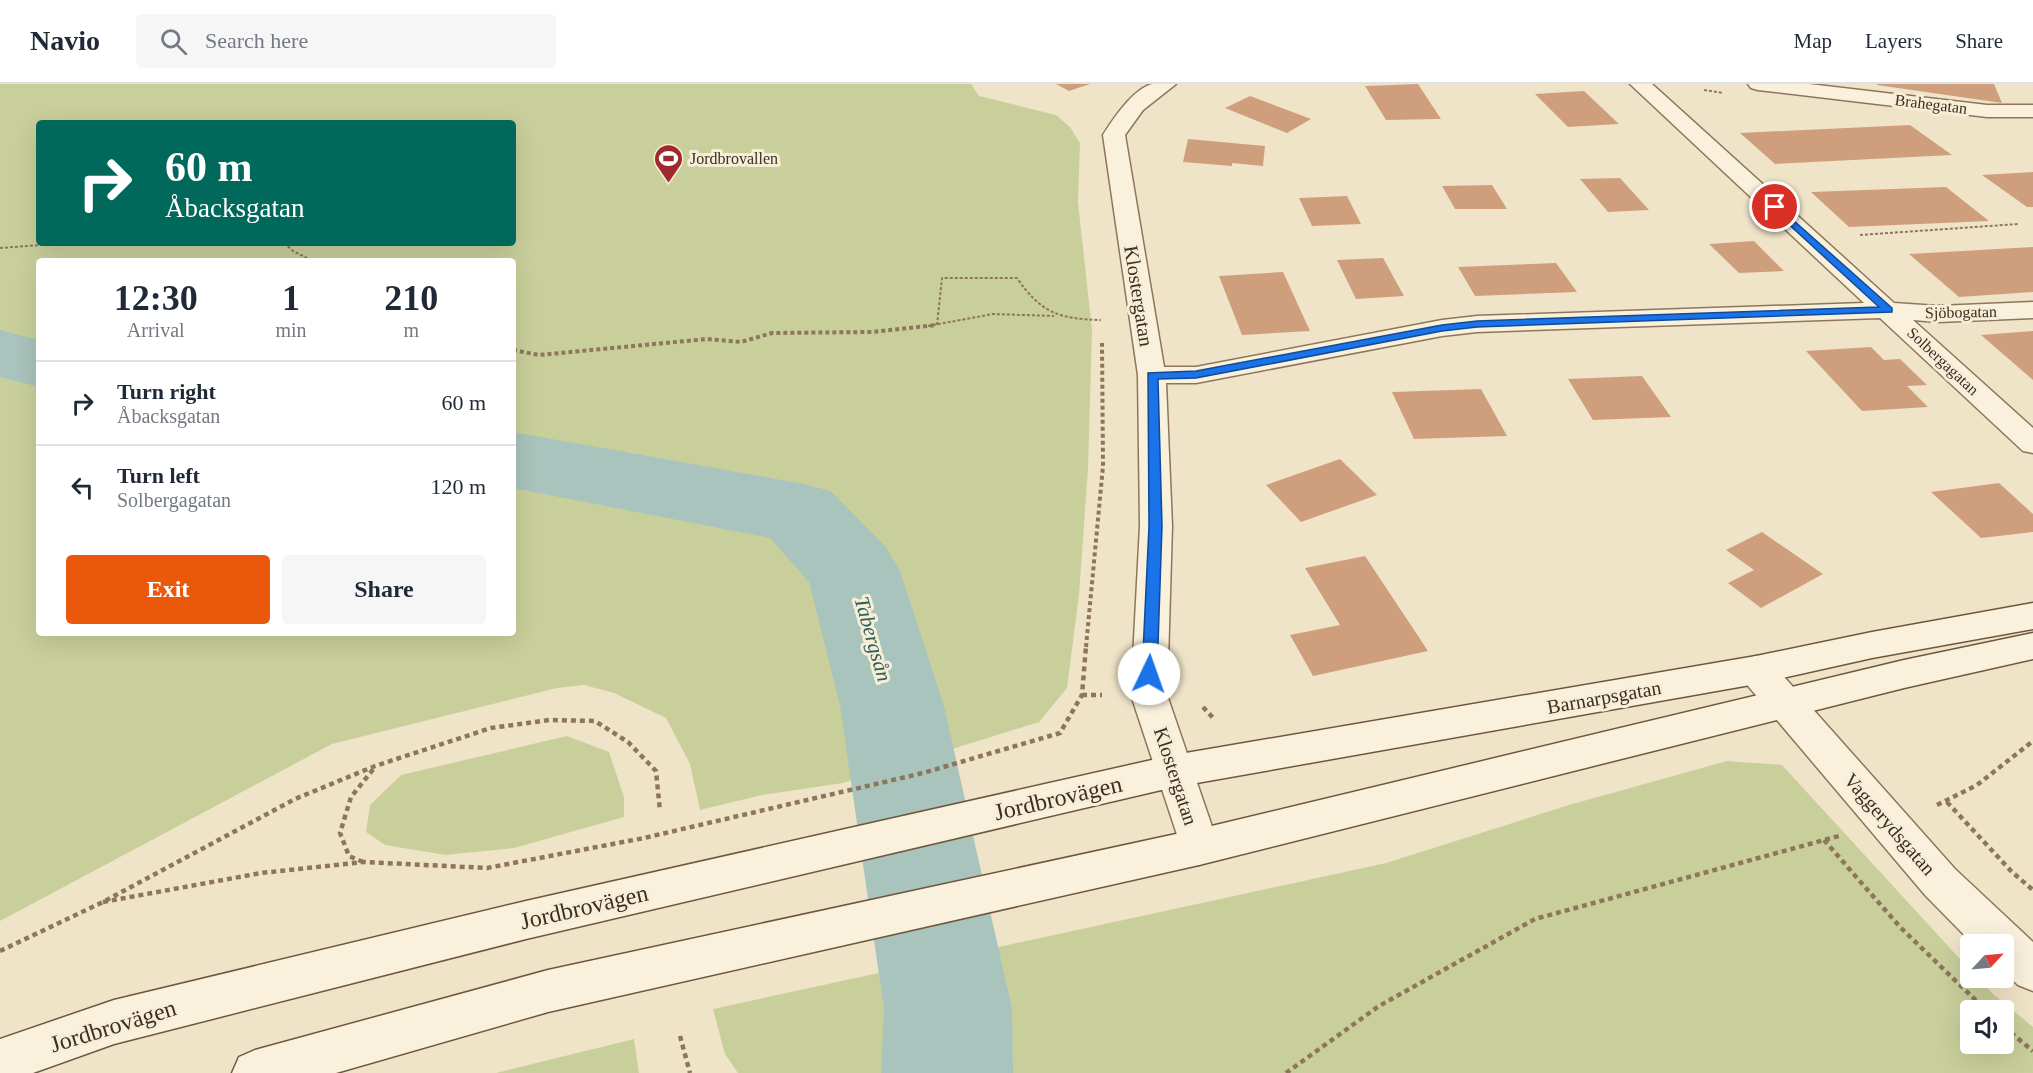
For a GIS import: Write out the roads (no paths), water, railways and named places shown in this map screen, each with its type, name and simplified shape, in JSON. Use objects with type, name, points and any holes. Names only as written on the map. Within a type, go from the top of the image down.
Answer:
[{"type":"street","name":"Klostergatan","points":[[1166,84],[1148,93],[1124,116],[1114,135],[1152,375],[1156,526],[1149,695],[1199,847]]},
{"type":"street","name":"Solbergagatan","points":[[1640,84],[2033,444]]},
{"type":"street","name":"Brahegatan","points":[[1758,84],[1987,111],[2033,111]]},
{"type":"street","name":"Sjöbogatan","points":[[1152,375],[1196,375],[1430,330],[1477,324],[1889,310],[1938,314],[2033,310]]},
{"type":"street","name":"Barnarpsgatan","points":[[1174,771],[1756,670],[1872,645],[2033,616]]},
{"type":"street","points":[[255,1073],[548,991],[1199,847],[1784,704],[2033,646]]},
{"type":"street","name":"Vaggerydsgatan","points":[[1756,670],[1889,824],[1978,920],[2033,970]]},
{"type":"street","name":"Jordbrovägen","points":[[0,1062],[114,1022],[526,920],[1174,771]]},
{"type":"waterway","name":"Tabergsån","points":[[0,353],[36,363]]},
{"type":"waterway","name":"Tabergsån","points":[[516,461],[799,513],[853,571],[892,706],[948,1009],[947,1073]]},
{"type":"place","name":"Jordbrovallen","points":[[669,184]]}]
